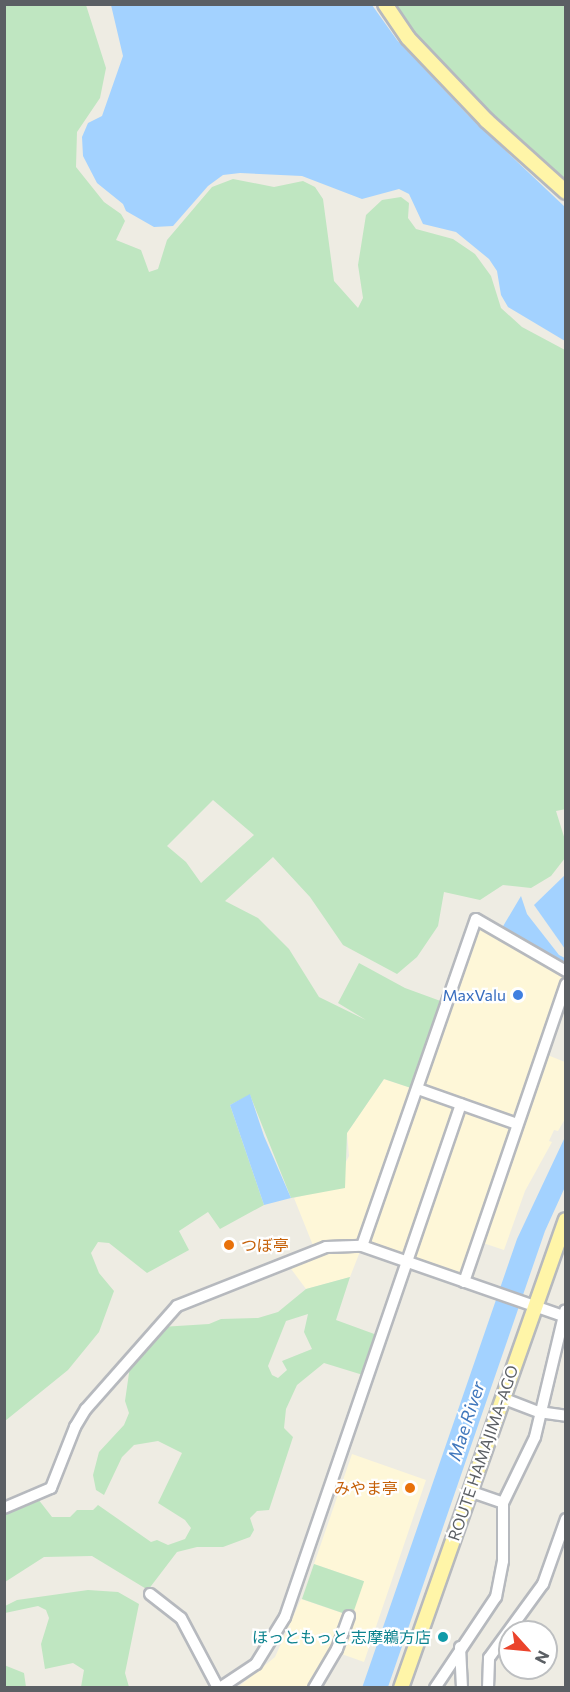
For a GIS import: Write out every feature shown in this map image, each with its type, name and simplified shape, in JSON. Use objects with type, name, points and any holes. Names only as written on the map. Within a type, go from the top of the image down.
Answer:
[{"type":"main road","points":[[385,4],[408,38],[487,121],[566,192]]},
{"type":"main road","name":"ROUTE HAMAJIMA-AGO","points":[[401,1688],[502,1398],[530,1305],[566,1220]]},
{"type":"street","points":[[362,1246],[476,919],[566,971]]},
{"type":"street","points":[[464,1282],[566,984]]},
{"type":"street","points":[[418,1089],[517,1124]]},
{"type":"street","points":[[150,1594],[181,1618],[219,1688],[256,1664],[285,1617],[461,1104]]},
{"type":"street","points":[[4,1508],[51,1488],[75,1427],[86,1409],[177,1306],[326,1247],[362,1246],[565,1315],[539,1412],[535,1437],[503,1503],[503,1561],[496,1598],[489,1612],[460,1647],[435,1688]]},
{"type":"street","points":[[502,1398],[539,1412],[566,1416]]},
{"type":"street","points":[[470,1491],[503,1503]]},
{"type":"street","points":[[488,1688],[489,1658],[543,1584],[562,1547],[566,1519]]},
{"type":"street","points":[[314,1688],[337,1649],[349,1616]]},
{"type":"street","points":[[460,1647],[462,1688]]},
{"type":"shaded area","points":[[476,922],[565,975],[565,997],[545,1054],[565,1062],[565,1119],[558,1131],[554,1130],[549,1141],[552,1142],[525,1191],[504,1250],[480,1242],[465,1287],[361,1249],[350,1277],[306,1289],[286,1262],[314,1248],[294,1198],[332,1188],[349,1156],[347,1133],[384,1079],[414,1089]]},
{"type":"shaded area","points":[[352,1454],[426,1480],[364,1662],[336,1652],[313,1687],[237,1688],[275,1657],[301,1599],[351,1616],[363,1581],[314,1564]]},
{"type":"green space","points":[[5,5],[86,5],[106,68],[100,98],[77,132],[76,167],[104,202],[121,214],[125,221],[116,240],[141,250],[149,272],[158,269],[167,240],[212,187],[233,179],[274,187],[303,181],[315,187],[323,199],[334,281],[358,308],[363,298],[358,265],[366,215],[382,200],[401,197],[409,203],[408,218],[416,229],[453,239],[475,254],[491,276],[501,308],[522,327],[565,350],[566,809],[556,811],[565,840],[565,858],[551,876],[531,888],[503,885],[480,900],[444,892],[438,926],[417,957],[397,974],[343,945],[310,897],[273,857],[225,901],[258,918],[289,949],[319,997],[366,1020],[338,1003],[359,963],[405,988],[446,1003],[414,1089],[384,1079],[347,1133],[345,1188],[291,1198],[250,1095],[230,1105],[264,1205],[220,1229],[208,1212],[179,1231],[189,1250],[147,1273],[109,1243],[98,1242],[91,1253],[99,1273],[114,1291],[99,1332],[68,1370],[5,1421]],"holes":[[[213,800],[254,835],[201,883],[186,862],[167,846]]]},
{"type":"green space","points":[[394,5],[565,5],[565,194],[471,112]]},
{"type":"green space","points":[[350,1277],[336,1320],[377,1335],[363,1375],[324,1363],[297,1385],[286,1409],[284,1428],[293,1437],[269,1510],[257,1511],[250,1518],[254,1530],[250,1537],[223,1547],[197,1547],[177,1552],[148,1590],[92,1556],[44,1557],[5,1582],[4,1511],[38,1499],[52,1517],[70,1517],[77,1510],[93,1510],[98,1505],[151,1542],[157,1540],[168,1545],[185,1539],[191,1528],[185,1520],[158,1503],[182,1453],[158,1441],[134,1445],[122,1457],[104,1495],[96,1490],[93,1475],[99,1452],[124,1425],[129,1413],[125,1401],[130,1366],[161,1327],[209,1324],[221,1319],[258,1318],[278,1312],[306,1289]],"holes":[[[308,1314],[304,1332],[312,1349],[282,1361],[287,1370],[278,1378],[272,1375],[268,1366],[286,1321]]]},
{"type":"green space","points":[[314,1564],[364,1581],[352,1616],[302,1599]]},
{"type":"green space","points":[[88,1590],[118,1592],[139,1604],[125,1673],[129,1687],[81,1687],[84,1670],[73,1663],[45,1669],[41,1644],[49,1618],[46,1610],[38,1606],[5,1613],[5,1606],[17,1600]]},
{"type":"green space","points":[[4,1665],[24,1673],[26,1687],[5,1687]]},
{"type":"water","points":[[111,5],[372,5],[397,40],[468,115],[565,207],[565,341],[508,307],[501,295],[497,271],[489,259],[456,232],[423,224],[409,194],[399,189],[362,199],[302,176],[240,173],[223,175],[208,186],[173,226],[154,227],[126,211],[123,204],[97,183],[83,156],[82,137],[88,123],[102,116],[123,56]]},
{"type":"water","points":[[565,875],[565,949],[534,905]]},
{"type":"water","points":[[521,896],[527,914],[559,955],[565,958],[565,966],[502,928]]},
{"type":"water","points":[[250,1094],[264,1136],[291,1198],[264,1205],[230,1105]]},
{"type":"water","name":"Mae River","points":[[565,1137],[565,1187],[545,1231],[388,1687],[362,1688],[517,1239]]},
{"type":"place","name":"MaxValu","points":[[518,995]]},
{"type":"place","name":"つぼ亭","points":[[229,1245]]},
{"type":"place","name":"みやま亭","points":[[410,1488]]},
{"type":"place","name":"ほっともっと 志摩鵜方店","points":[[443,1637]]}]
